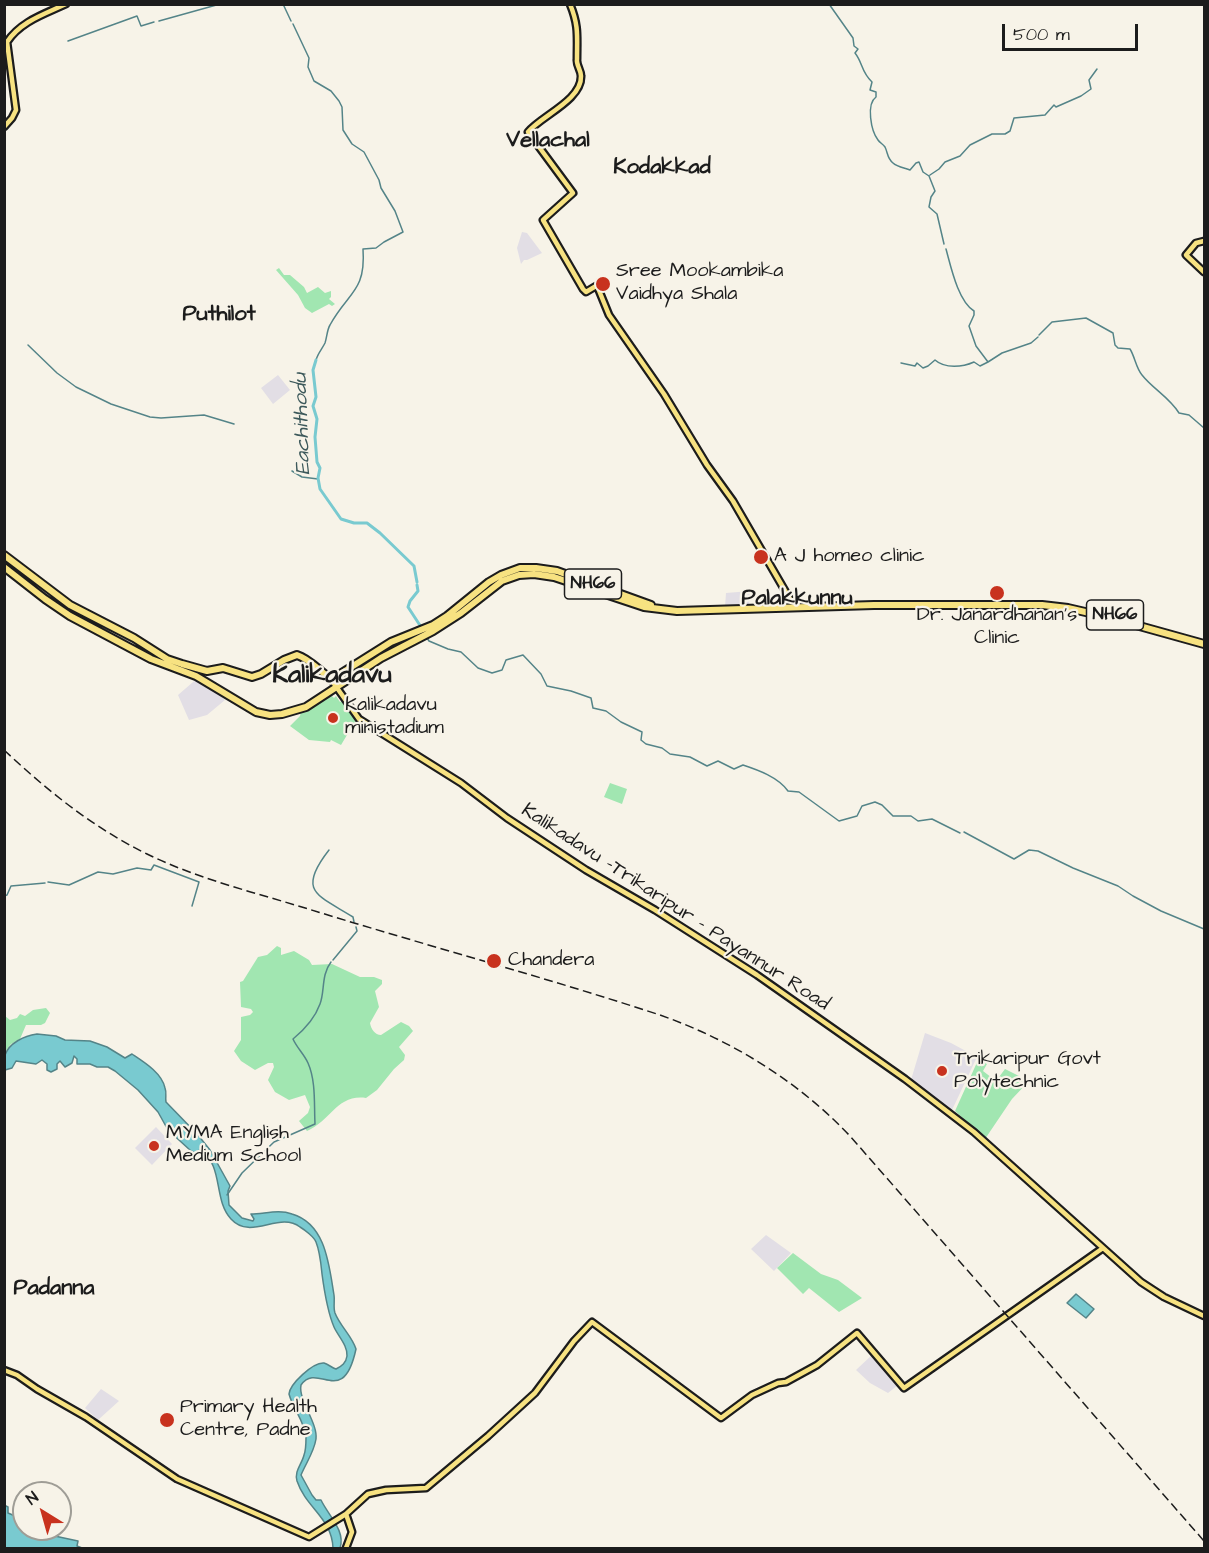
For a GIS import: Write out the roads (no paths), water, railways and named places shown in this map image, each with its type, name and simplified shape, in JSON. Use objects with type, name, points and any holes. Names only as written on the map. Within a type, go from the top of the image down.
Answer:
[{"type":"highway","points":[[4,555],[70,605],[134,638],[167,659],[207,671],[223,668],[252,677],[297,655],[305,658],[330,678]]},
{"type":"highway","name":"NH66","points":[[4,567],[70,616],[151,659],[218,687],[242,705],[256,712],[270,715],[294,712],[306,707],[381,658],[433,632],[502,581],[519,575],[534,574],[554,577],[656,609],[692,611],[792,605]]},
{"type":"highway","name":"NH66","points":[[330,678],[337,676],[391,642],[433,625],[489,582],[520,568],[557,572],[642,600],[647,604],[667,607],[1023,603],[1055,606],[1204,642]]},
{"type":"highway","name":"NH66","points":[[1023,603],[1044,601],[1069,605],[1137,621],[1204,642]]},
{"type":"main road","points":[[4,127],[16,110],[7,42],[22,25],[66,4]]},
{"type":"main road","points":[[570,4],[578,30],[577,63],[582,75],[579,85],[565,104],[528,132],[573,194],[543,220],[582,289],[588,291],[596,286],[598,288],[609,315],[664,394],[710,470],[733,501],[792,605]]},
{"type":"main road","points":[[1204,241],[1196,243],[1186,255],[1204,272]]},
{"type":"main road","name":"Kalikadavu -Trikaripur - Payannur Road","points":[[330,678],[359,719],[458,781],[507,818],[586,870],[655,910],[757,975],[905,1078],[974,1132],[1141,1282],[1155,1292],[1204,1316]]},
{"type":"main road","points":[[4,1370],[17,1375],[86,1417],[177,1479],[307,1537],[319,1533],[346,1514],[368,1494],[386,1490],[426,1488],[535,1393],[574,1341],[592,1322],[721,1418],[752,1395],[778,1383],[786,1382],[817,1365],[857,1333],[904,1388],[1103,1248]]},
{"type":"main road","points":[[346,1514],[352,1532],[346,1548]]},
{"type":"water","points":[[37,1034],[56,1036],[65,1040],[90,1041],[107,1047],[125,1058],[132,1054],[152,1068],[160,1077],[166,1090],[166,1102],[210,1150],[230,1186],[229,1205],[242,1218],[253,1221],[251,1214],[277,1212],[292,1214],[303,1219],[319,1236],[330,1271],[335,1313],[356,1349],[351,1367],[344,1377],[337,1380],[308,1379],[301,1385],[302,1398],[314,1426],[316,1439],[301,1475],[312,1495],[316,1500],[321,1500],[335,1523],[341,1535],[340,1548],[333,1548],[332,1538],[324,1521],[306,1499],[297,1481],[297,1471],[305,1451],[306,1437],[289,1394],[293,1385],[314,1366],[324,1363],[336,1369],[346,1361],[347,1356],[330,1315],[315,1240],[292,1223],[247,1227],[231,1219],[225,1211],[216,1173],[207,1156],[200,1150],[195,1153],[191,1151],[168,1130],[158,1112],[138,1090],[108,1067],[77,1064],[74,1056],[72,1063],[65,1067],[60,1061],[57,1069],[51,1072],[47,1070],[47,1064],[42,1060],[36,1064],[16,1061],[12,1068],[5,1070],[4,1057],[10,1047],[22,1038]]},
{"type":"water","points":[[1076,1294],[1094,1309],[1086,1318],[1067,1303]]},
{"type":"water","points":[[4,1505],[8,1507],[8,1513],[12,1515],[12,1541],[72,1540],[78,1541],[77,1546],[82,1548],[5,1548]]},
{"type":"waterway","points":[[159,21],[220,4]]},
{"type":"waterway","points":[[283,4],[291,21]]},
{"type":"waterway","points":[[829,4],[853,38],[854,46],[858,49],[855,53],[872,82],[870,90],[876,92],[870,111],[875,136],[895,164],[910,170],[919,162],[923,172],[929,176],[935,191],[929,207],[937,214],[944,244]]},
{"type":"waterway","points":[[68,41],[137,16],[141,26],[154,22]]},
{"type":"waterway","points":[[293,24],[309,58],[308,67],[314,81],[331,91],[339,101],[342,107],[343,130],[352,144],[364,152],[395,211],[403,232],[376,248],[363,249],[362,274],[359,283],[330,325],[325,343],[316,360]]},
{"type":"waterway","points":[[930,175],[945,162],[960,156],[970,145],[992,134],[1005,134],[1010,131],[1014,118],[1045,115],[1054,105],[1056,107],[1081,96],[1091,89],[1089,80],[1097,69]]},
{"type":"waterway","points":[[946,249],[959,292],[974,311],[969,326],[976,346],[988,362],[1002,353],[1031,343],[1038,337]]},
{"type":"waterway","points":[[1039,335],[1052,322],[1086,318],[1113,333],[1115,345],[1118,348],[1130,349],[1138,369],[1146,380],[1171,402],[1179,413],[1189,415],[1204,428]]},
{"type":"waterway","points":[[28,345],[57,373],[76,387],[111,404],[150,417],[204,415],[234,424]]},
{"type":"waterway","name":"Eachithodu","points":[[316,360],[313,370],[316,397],[313,406],[317,419],[315,437],[317,462],[320,468],[318,478],[320,489],[341,519],[354,523],[367,523],[380,533],[414,566],[417,582]]},
{"type":"waterway","points":[[901,363],[915,366],[917,363],[923,368],[935,360],[944,365],[954,366],[974,362],[980,366],[988,362]]},
{"type":"waterway","points":[[292,471],[302,477],[318,479]]},
{"type":"waterway","name":"Eachithodu","points":[[417,585],[418,591],[408,607],[423,630]]},
{"type":"waterway","points":[[427,638],[448,649],[461,652],[478,668],[492,673],[502,670],[506,660],[523,655],[541,674],[547,686],[591,698],[593,708],[606,711],[621,722],[642,732],[641,740],[646,744],[662,748],[670,754],[690,757],[707,766],[718,761],[734,769],[743,765],[755,769],[773,778],[788,791],[799,792],[839,821],[857,816],[862,806],[875,802],[882,805],[893,816],[911,816],[918,821],[932,819],[960,833]]},
{"type":"waterway","points":[[964,832],[1014,859],[1029,850],[1038,851],[1118,886],[1161,911],[1204,929]]},
{"type":"waterway","points":[[329,850],[319,864],[313,884],[321,897],[353,917],[354,922]]},
{"type":"waterway","points":[[48,882],[69,885],[98,872],[113,874],[137,868],[151,870],[154,865],[199,882],[192,906]]},
{"type":"waterway","points":[[4,896],[7,895],[11,886],[45,883]]},
{"type":"waterway","points":[[333,960],[357,931],[356,927]]},
{"type":"waterway","points":[[227,1195],[242,1173],[274,1142],[315,1124],[311,1070],[293,1039],[309,1023],[318,1009],[324,978],[331,962]]},
{"type":"railway","points":[[4,750],[37,780],[89,820],[147,854],[188,872],[660,1015],[712,1037],[762,1064],[808,1097],[850,1136],[1204,1541]]},
{"type":"place","name":"Sree Mookambika Vaidhya Shala","points":[[603,284]]},
{"type":"place","name":"A J homeo clinic","points":[[761,557]]},
{"type":"place","name":"Dr. Janardhanan's Clinic","points":[[997,593]]},
{"type":"place","name":"Kalikadavu ministadium","points":[[333,718]]},
{"type":"place","name":"Chandera","points":[[494,961]]},
{"type":"place","name":"Trikaripur Govt Polytechnic","points":[[942,1071]]},
{"type":"place","name":"MYMA English Medium School","points":[[154,1146]]},
{"type":"place","name":"Primary Health Centre, Padne","points":[[167,1420]]},
{"type":"district","name":"Vellachal","points":[[548,141]]},
{"type":"district","name":"Kodakkad","points":[[662,168]]},
{"type":"district","name":"Puthilot","points":[[219,315]]},
{"type":"district","name":"Palakkunnu","points":[[797,599]]},
{"type":"district","name":"Kalikadavu","points":[[332,677]]},
{"type":"district","name":"Padanna","points":[[54,1289]]}]
